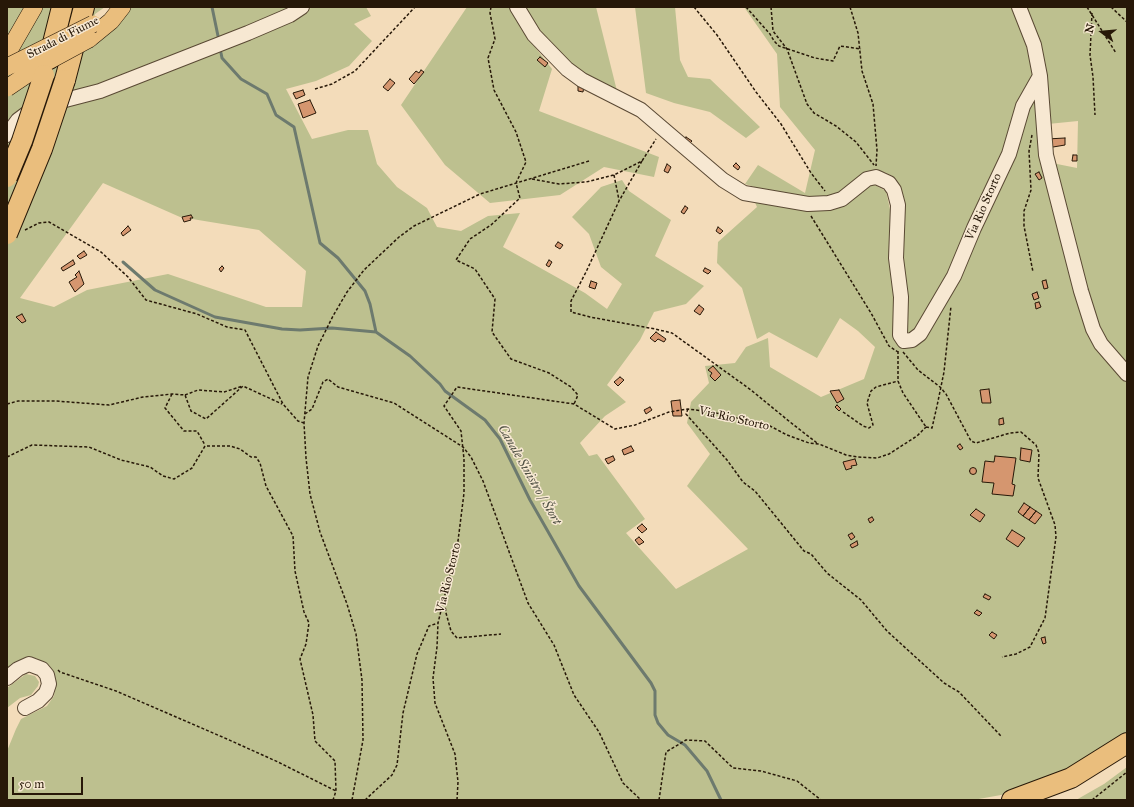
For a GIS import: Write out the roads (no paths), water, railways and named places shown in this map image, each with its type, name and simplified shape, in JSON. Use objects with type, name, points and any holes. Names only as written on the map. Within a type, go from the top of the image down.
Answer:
[{"type":"highway","points":[[7,177],[22,141],[44,75],[62,7]]},
{"type":"highway","points":[[14,233],[64,80],[88,23]]},
{"type":"highway","points":[[1012,800],[1071,778],[1127,743]]},
{"type":"highway","points":[[1048,800],[1074,789],[1127,759]]},
{"type":"main road","points":[[7,54],[34,7]]},
{"type":"main road","name":"Strada di Fiume","points":[[7,67],[88,23],[106,16],[117,7]]},
{"type":"main road","points":[[7,88],[41,65],[88,23],[111,21],[122,7]]},
{"type":"street","points":[[7,135],[18,120],[26,114],[46,105],[100,91],[248,33],[290,15],[302,7]]},
{"type":"street","name":"Via Rio Storto","points":[[517,7],[534,35],[566,69],[588,83],[641,110],[723,180],[744,193],[808,204],[829,203],[842,199],[876,172],[889,183],[894,190],[898,205],[896,258],[901,297],[900,336],[904,341],[912,340],[920,334],[954,276],[974,228],[1009,154],[1024,106],[1040,76]]},
{"type":"street","points":[[1019,7],[1034,45],[1040,76],[1046,155],[1081,291],[1093,329],[1101,344],[1127,374]]},
{"type":"street","points":[[7,678],[18,669],[29,664],[38,666],[47,675],[49,684],[46,693],[26,708]]},
{"type":"waterway","points":[[212,7],[218,36]]},
{"type":"waterway","points":[[221,53],[222,58],[241,79],[267,94],[276,115],[294,127],[320,243],[338,258],[365,291],[370,304],[376,332]]},
{"type":"waterway","name":"Canale Sinistro / Štort","points":[[123,262],[155,290],[215,317],[282,329],[300,330],[332,328],[376,332],[410,356],[440,384],[445,391],[485,420],[500,439],[530,500],[579,586],[651,683],[655,691],[655,715],[658,723],[668,735],[685,745],[707,771],[721,800]]}]
